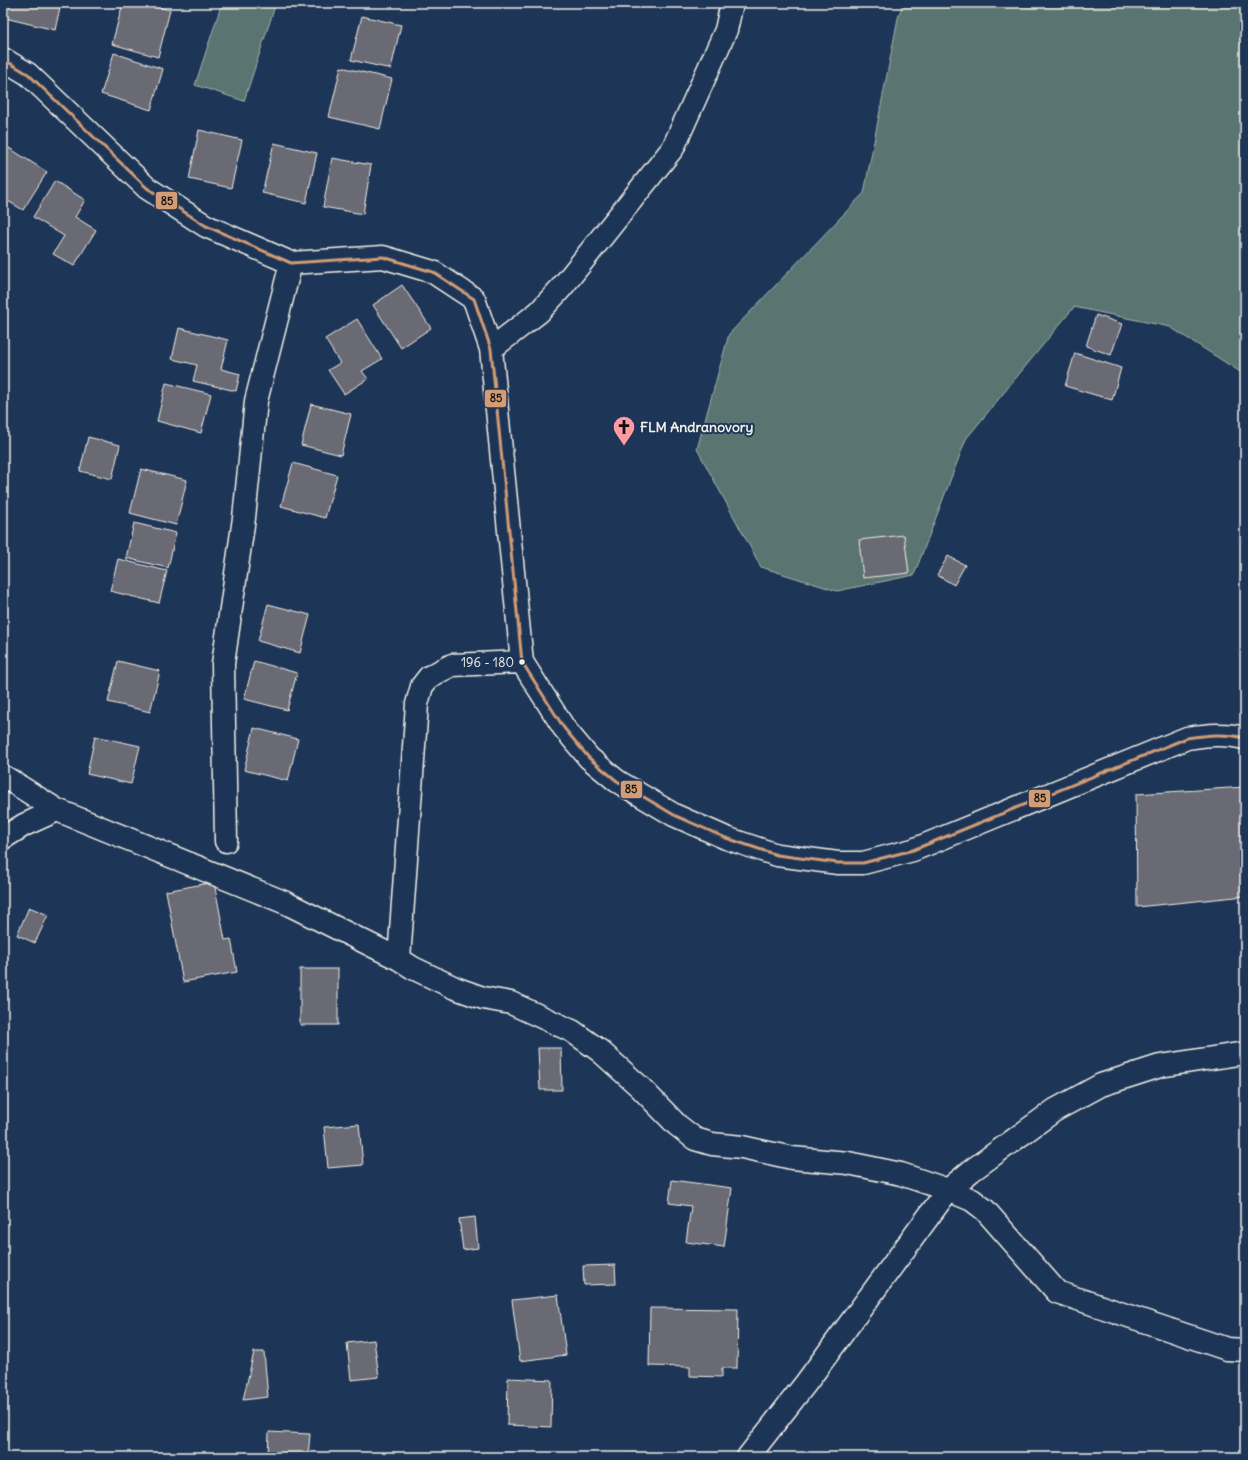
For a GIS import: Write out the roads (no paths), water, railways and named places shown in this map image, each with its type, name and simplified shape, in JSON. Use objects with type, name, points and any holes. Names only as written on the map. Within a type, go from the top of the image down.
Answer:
[{"type":"street","points":[[491,349],[539,312],[562,287],[673,148],[726,30],[732,3]]},
{"type":"street","points":[[3,59],[28,74],[147,188],[206,226],[290,263],[383,257],[433,272],[474,299],[491,349],[522,662],[564,728],[589,758],[617,781],[674,815],[726,838],[777,855],[838,863],[863,863],[913,850],[1187,738],[1211,734],[1234,735],[1245,738]]},
{"type":"street","points":[[226,841],[223,664],[244,518],[256,401],[290,263]]},
{"type":"street","points":[[399,959],[417,704],[422,686],[429,677],[436,672],[452,665],[522,662]]},
{"type":"street","points":[[3,776],[57,810],[286,903],[455,988],[483,998],[511,1003],[572,1031],[600,1051],[640,1087],[677,1125],[695,1139],[712,1144],[742,1147],[792,1158],[856,1164],[901,1174],[948,1190],[972,1200],[985,1210],[1057,1292],[1227,1349],[1245,1350]]},
{"type":"street","points":[[3,838],[24,825],[57,810]]},
{"type":"street","points":[[748,1457],[811,1376],[948,1190],[971,1171],[1055,1110],[1101,1085],[1160,1066],[1245,1053]]},
{"type":"place","name":"FLM Andranovory","points":[[624,446]]},
{"type":"place","name":"196 - 180","points":[[522,662]]}]
